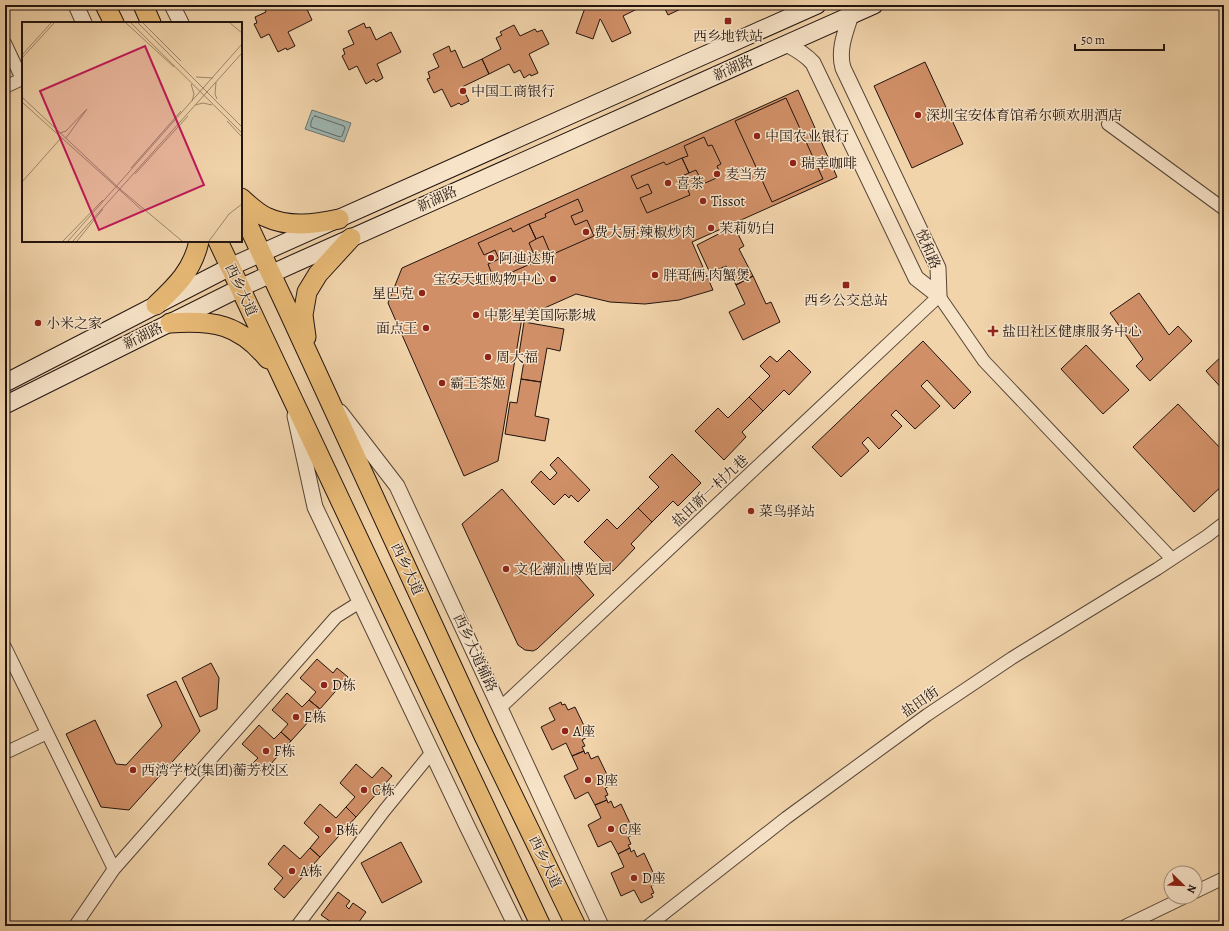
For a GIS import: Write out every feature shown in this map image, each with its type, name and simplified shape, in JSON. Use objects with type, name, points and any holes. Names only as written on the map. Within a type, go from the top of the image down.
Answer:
[{"type":"main road","points":[[105,5],[114,22]]},
{"type":"main road","points":[[143,5],[151,22]]},
{"type":"main road","name":"新湖路","points":[[5,405],[240,288],[874,5]]},
{"type":"main road","name":"新湖路","points":[[5,383],[230,267],[808,7]]},
{"type":"main road","points":[[242,199],[265,217],[277,222],[318,224],[339,219]]},
{"type":"main road","name":"西乡大道","points":[[242,212],[484,736],[576,926]]},
{"type":"main road","points":[[308,355],[303,315],[308,292],[318,274],[351,238]]},
{"type":"main road","points":[[156,305],[182,279],[195,256],[199,242]]},
{"type":"main road","name":"西乡大道","points":[[218,242],[541,926]]},
{"type":"main road","points":[[170,323],[206,322],[234,330],[246,336],[257,346],[281,374]]},
{"type":"street","points":[[76,5],[84,22]]},
{"type":"street","points":[[172,5],[180,22]]},
{"type":"street","name":"悦和路","points":[[851,15],[841,50],[841,61],[843,68],[938,268],[939,296]]},
{"type":"street","points":[[5,43],[22,79],[5,87]]},
{"type":"street","name":"悦和路","points":[[786,44],[807,56],[813,63],[916,278],[939,296]]},
{"type":"street","points":[[1108,124],[1224,209]]},
{"type":"street","points":[[939,296],[984,361],[1172,559]]},
{"type":"street","name":"盐田新一村九巷","points":[[500,708],[939,296]]},
{"type":"street","name":"西乡大道辅路","points":[[326,394],[397,486],[601,926]]},
{"type":"street","points":[[291,395],[315,507],[516,926]]},
{"type":"street","name":"盐田街","points":[[648,926],[786,818],[927,715],[1012,658],[1172,559],[1224,523]]},
{"type":"street","points":[[75,926],[114,869],[336,617],[360,602]]},
{"type":"street","points":[[5,647],[114,869]]},
{"type":"street","points":[[5,753],[47,733]]},
{"type":"street","points":[[297,926],[384,811],[432,752]]},
{"type":"street","points":[[1203,888],[1224,878]]},
{"type":"street","points":[[1124,926],[1168,905]]},
{"type":"water","points":[[312,110],[351,123],[344,142],[305,129]]},
{"type":"building","points":[[263,5],[286,5],[288,8],[294,5],[305,5],[312,20],[288,32],[295,46],[278,52],[269,34],[261,38],[254,24],[257,23],[255,17],[266,12]]},
{"type":"building","points":[[586,5],[641,5],[641,7],[623,16],[631,33],[612,42],[600,19],[593,39],[576,33]]},
{"type":"building","points":[[663,5],[686,5],[687,6],[668,15]]},
{"type":"building","points":[[364,23],[366,28],[370,27],[376,40],[391,32],[401,52],[377,64],[383,78],[376,82],[374,79],[366,84],[357,66],[349,70],[342,56],[345,54],[343,49],[354,44],[348,31]]},
{"type":"building","points":[[514,25],[520,36],[535,29],[537,32],[542,30],[549,44],[529,54],[538,73],[531,76],[530,74],[524,78],[520,70],[514,73],[509,64],[489,74],[482,59],[501,49],[496,38],[502,35],[500,32]]},
{"type":"building","points":[[449,46],[451,52],[455,50],[463,68],[482,59],[489,74],[462,87],[469,101],[461,105],[459,103],[451,107],[442,89],[434,93],[427,79],[430,78],[428,72],[439,67],[433,54]]},
{"type":"building","points":[[925,62],[963,144],[912,168],[874,86]]},
{"type":"building","name":"宝安天虹购物中心","points":[[798,90],[837,177],[692,242],[713,290],[679,300],[645,304],[610,302],[576,294],[522,318],[498,461],[464,476],[388,303],[402,268]]},
{"type":"building","points":[[786,98],[823,179],[772,202],[735,121]]},
{"type":"building","points":[[704,137],[708,146],[712,145],[721,164],[717,166],[721,176],[703,184],[696,170],[689,173],[682,158],[688,156],[684,146]]},
{"type":"building","points":[[682,158],[689,173],[682,176],[690,195],[647,213],[640,198],[652,193],[648,184],[637,189],[631,176],[664,162],[666,165]]},
{"type":"building","points":[[578,199],[583,211],[571,216],[575,225],[587,220],[594,236],[551,255],[543,236],[536,239],[529,224],[546,217],[545,214]]},
{"type":"building","points":[[529,224],[536,239],[529,243],[537,261],[494,280],[488,264],[499,259],[495,250],[484,255],[478,243],[511,228],[513,232]]},
{"type":"building","points":[[734,226],[744,246],[739,249],[753,276],[736,285],[726,266],[710,273],[697,245]]},
{"type":"building","points":[[753,276],[766,304],[771,302],[780,322],[743,340],[729,312],[745,304],[736,285]]},
{"type":"building","points":[[1139,293],[1169,335],[1178,326],[1192,341],[1150,381],[1136,366],[1143,359],[1110,313]]},
{"type":"building","points":[[524,322],[564,329],[560,351],[547,348],[541,382],[521,379],[525,355],[519,354]]},
{"type":"building","points":[[923,341],[971,392],[954,409],[927,380],[921,386],[940,406],[915,429],[896,410],[891,415],[902,426],[879,449],[868,437],[862,443],[869,451],[841,477],[812,447]]},
{"type":"building","points":[[1086,345],[1129,390],[1103,414],[1061,369]]},
{"type":"building","points":[[789,350],[811,372],[789,395],[784,390],[763,411],[749,397],[770,376],[760,366],[770,356],[777,362]]},
{"type":"building","points":[[1224,354],[1224,391],[1206,371]]},
{"type":"building","points":[[521,379],[541,382],[535,416],[549,419],[545,441],[505,434],[510,402],[517,403]]},
{"type":"building","points":[[749,397],[763,411],[742,432],[746,437],[724,460],[695,431],[718,408],[728,418]]},
{"type":"building","points":[[1178,404],[1224,452],[1224,484],[1194,512],[1133,447]]},
{"type":"building","points":[[672,454],[701,483],[678,506],[673,501],[652,522],[638,508],[659,487],[649,477]]},
{"type":"building","points":[[558,457],[590,490],[578,502],[571,495],[569,498],[565,494],[554,505],[531,482],[541,471],[550,480],[557,473],[550,465]]},
{"type":"building","points":[[502,489],[594,595],[537,649],[533,651],[525,650],[518,645],[462,524]]},
{"type":"building","points":[[638,508],[652,522],[631,544],[635,548],[613,571],[584,542],[607,519],[617,529]]},
{"type":"building","name":"D栋","points":[[317,659],[333,673],[337,668],[348,677],[320,709],[309,700],[316,692],[300,678]]},
{"type":"building","points":[[211,663],[219,678],[217,709],[200,717],[182,678]]},
{"type":"building","points":[[176,681],[200,731],[129,810],[101,807],[66,734],[95,720],[116,764],[126,765],[162,726],[147,695]]},
{"type":"building","name":"E栋","points":[[287,693],[302,707],[309,700],[320,709],[291,741],[281,732],[288,724],[272,710]]},
{"type":"building","name":"A座","points":[[561,702],[562,705],[565,704],[568,710],[575,707],[589,736],[582,740],[585,746],[582,747],[584,751],[572,756],[566,743],[552,750],[541,727],[555,720],[549,708]]},
{"type":"building","name":"F栋","points":[[259,725],[274,739],[281,732],[291,741],[263,773],[253,763],[258,758],[242,744]]},
{"type":"building","name":"B座","points":[[584,751],[585,754],[588,752],[591,759],[598,756],[612,785],[605,788],[608,795],[605,796],[607,800],[595,805],[588,792],[575,799],[564,776],[578,769],[572,756]]},
{"type":"building","name":"C栋","points":[[356,764],[372,778],[382,767],[392,776],[356,817],[346,807],[355,797],[340,783]]},
{"type":"building","name":"C座","points":[[607,800],[608,803],[611,801],[614,808],[621,804],[635,834],[628,837],[631,844],[628,845],[630,848],[618,854],[611,841],[598,847],[588,825],[601,818],[595,805]]},
{"type":"building","name":"B栋","points":[[320,804],[336,818],[346,807],[356,817],[320,857],[310,848],[319,837],[304,823]]},
{"type":"building","points":[[401,842],[422,882],[382,903],[361,863]]},
{"type":"building","name":"A栋","points":[[284,845],[300,859],[310,848],[320,857],[284,898],[274,889],[283,878],[268,864]]},
{"type":"building","name":"D座","points":[[630,848],[631,852],[634,850],[637,857],[644,853],[658,883],[651,886],[654,893],[651,894],[653,897],[641,903],[634,890],[621,896],[611,873],[624,867],[618,854]]},
{"type":"building","points":[[338,892],[350,901],[346,906],[349,909],[353,903],[366,912],[356,926],[337,926],[321,915]]},
{"type":"place","name":"西乡地铁站","points":[[728,21]]},
{"type":"place","name":"中国工商银行","points":[[463,91]]},
{"type":"place","name":"深圳宝安体育馆希尔顿欢朋酒店","points":[[918,115]]},
{"type":"place","name":"中国农业银行","points":[[757,136]]},
{"type":"place","name":"瑞幸咖啡","points":[[793,163]]},
{"type":"place","name":"麦当劳","points":[[717,174]]},
{"type":"place","name":"喜茶","points":[[668,183]]},
{"type":"place","name":"Tissot","points":[[703,201]]},
{"type":"place","name":"茉莉奶白","points":[[711,228]]},
{"type":"place","name":"费大厨·辣椒炒肉","points":[[586,232]]},
{"type":"place","name":"阿迪达斯","points":[[491,258]]},
{"type":"place","name":"胖哥俩·肉蟹煲","points":[[655,275]]},
{"type":"place","name":"宝安天虹购物中心","points":[[553,279]]},
{"type":"place","name":"西乡公交总站","points":[[846,285]]},
{"type":"place","name":"星巴克","points":[[422,293]]},
{"type":"place","name":"中影星美国际影城","points":[[476,315]]},
{"type":"place","name":"小米之家","points":[[38,323]]},
{"type":"place","name":"面点王","points":[[426,328]]},
{"type":"place","name":"盐田社区健康服务中心","points":[[993,331]]},
{"type":"place","name":"周大福","points":[[488,357]]},
{"type":"place","name":"霸王茶姬","points":[[442,383]]},
{"type":"place","name":"菜鸟驿站","points":[[751,511]]},
{"type":"place","name":"文化潮汕博览园","points":[[506,569]]},
{"type":"place","name":"D栋","points":[[324,685]]},
{"type":"place","name":"E栋","points":[[296,717]]},
{"type":"place","name":"A座","points":[[565,731]]},
{"type":"place","name":"F栋","points":[[266,751]]},
{"type":"place","name":"西湾学校(集团)蘅芳校区","points":[[133,770]]},
{"type":"place","name":"B座","points":[[588,780]]},
{"type":"place","name":"C栋","points":[[364,790]]},
{"type":"place","name":"C座","points":[[611,829]]},
{"type":"place","name":"B栋","points":[[328,830]]},
{"type":"place","name":"A栋","points":[[292,871]]},
{"type":"place","name":"D座","points":[[634,878]]}]
